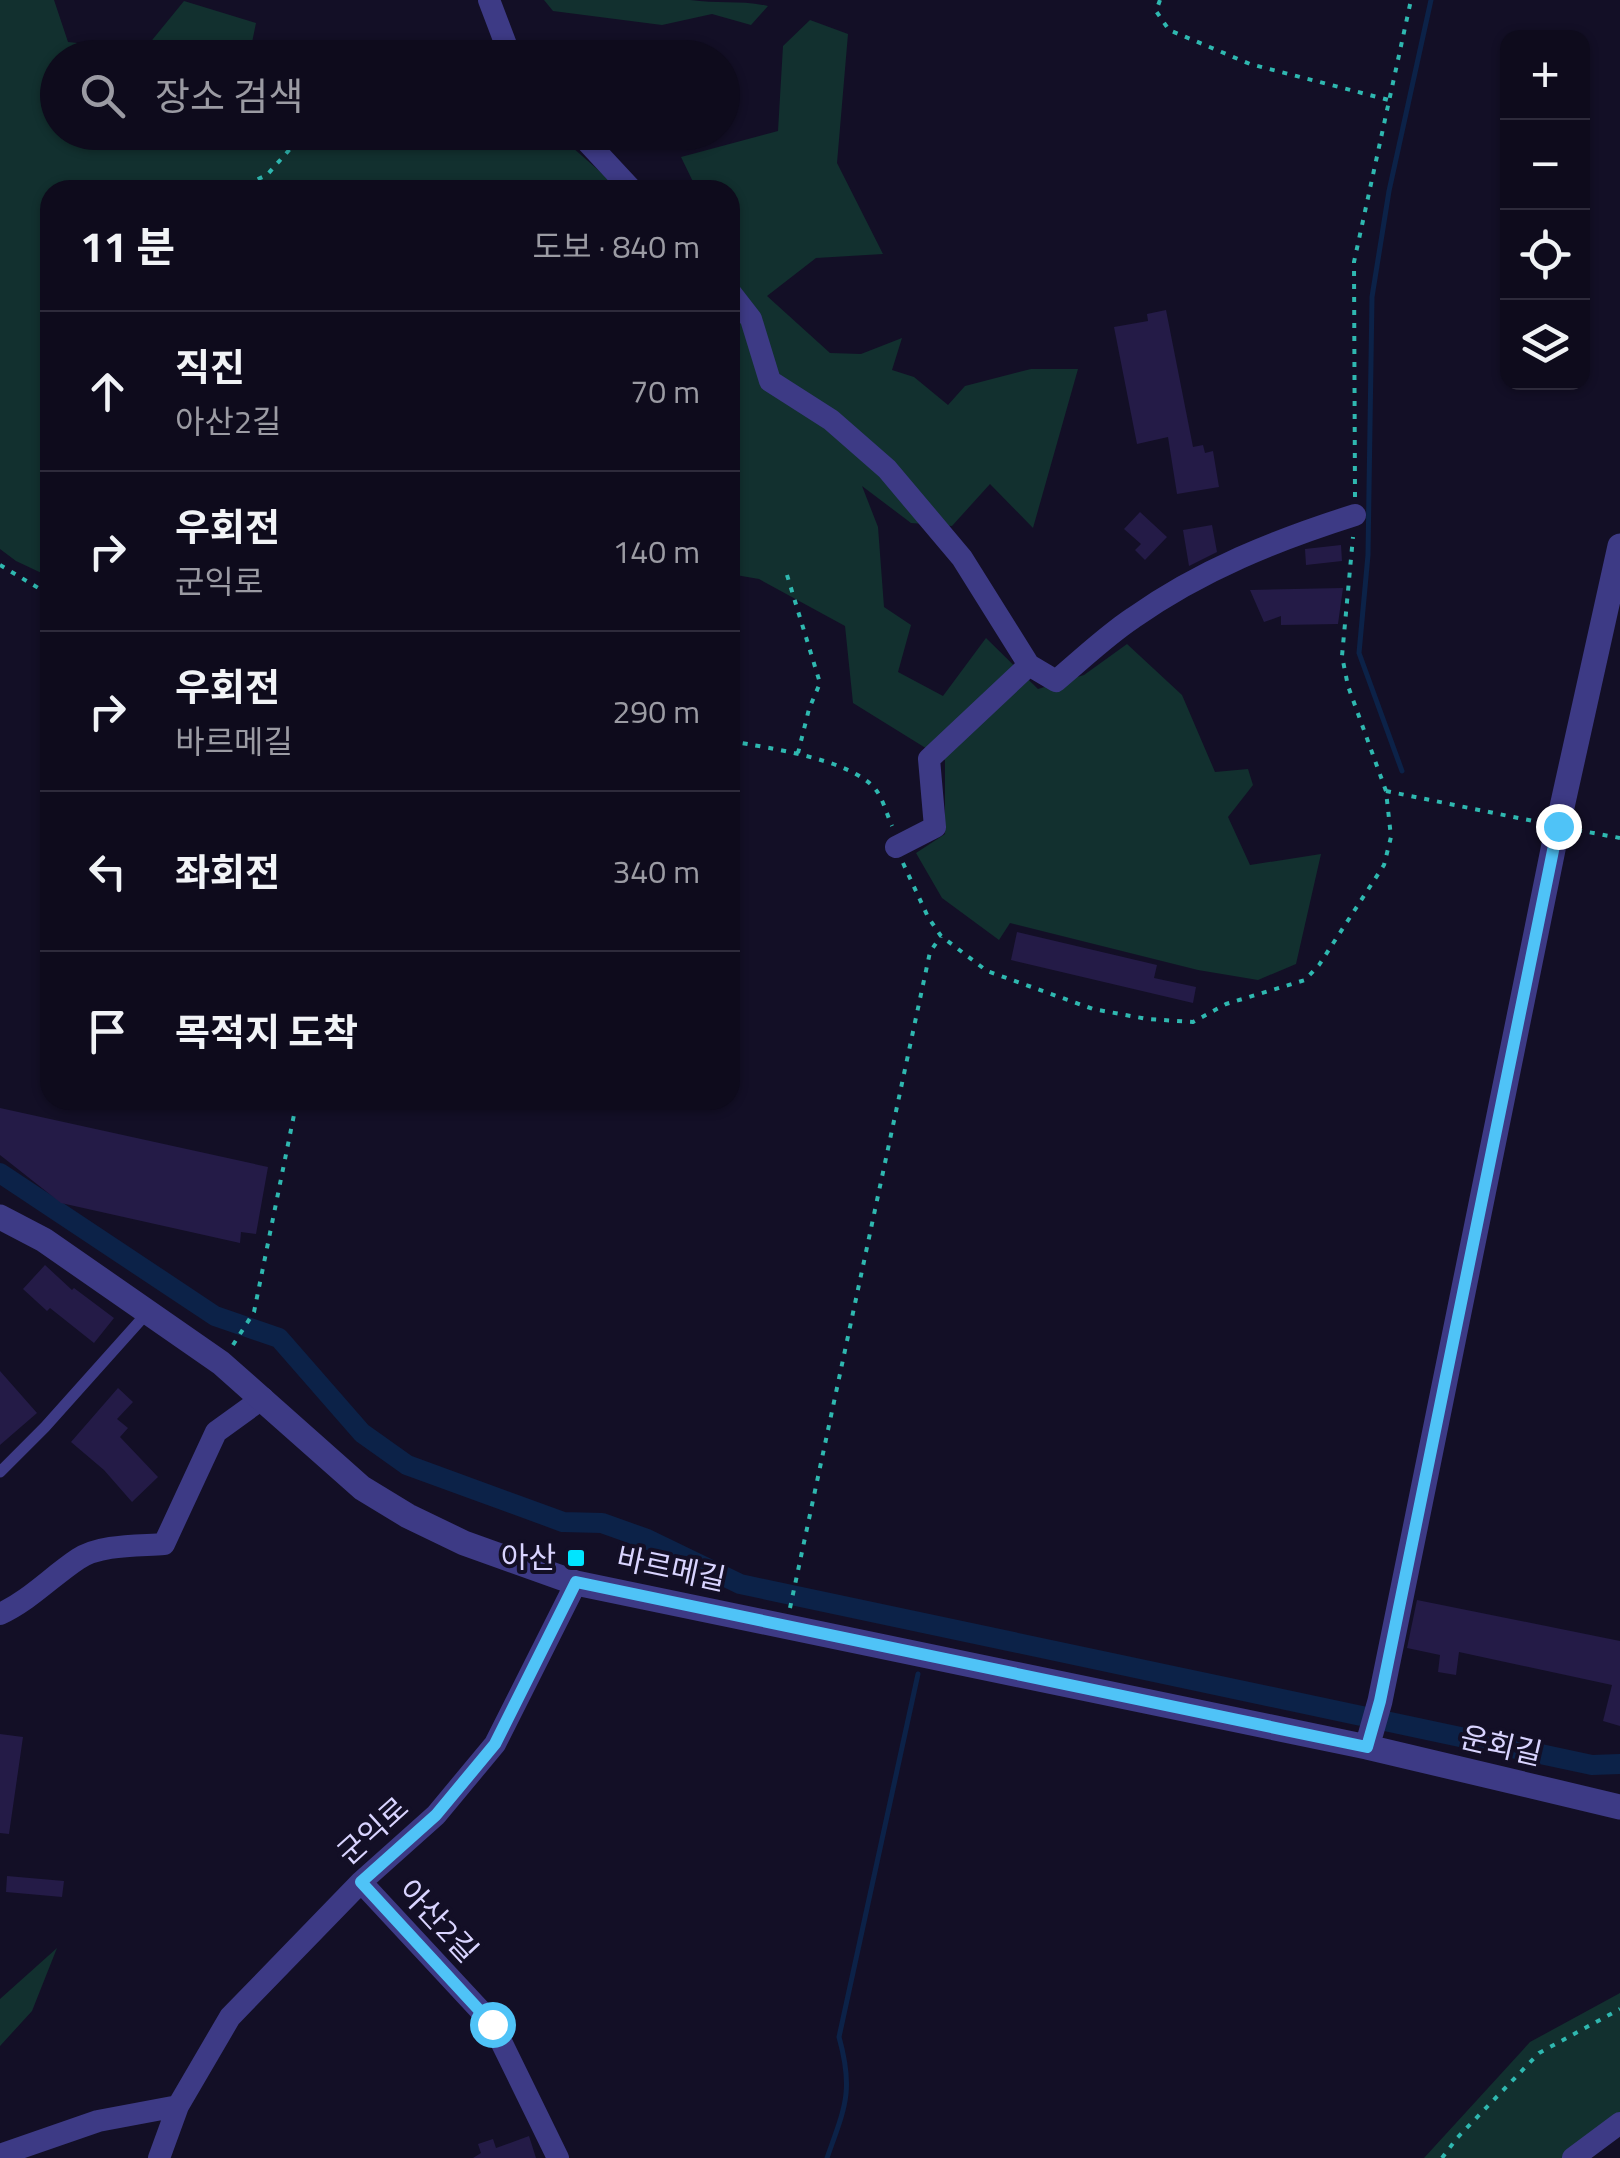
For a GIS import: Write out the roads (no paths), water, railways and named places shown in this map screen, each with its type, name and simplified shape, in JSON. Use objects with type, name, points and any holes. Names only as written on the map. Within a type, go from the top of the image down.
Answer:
[{"type":"street","points":[[487,1],[503,40]]},
{"type":"street","points":[[595,150],[623,180]]},
{"type":"street","points":[[740,304],[752,319],[770,381],[830,420],[887,469],[962,558],[1029,665],[1056,681],[1132,618],[1208,574],[1280,538],[1355,516]]},
{"type":"street","points":[[1369,1741],[1558,826],[1620,546]]},
{"type":"street","points":[[896,847],[935,827],[930,760],[1029,665]]},
{"type":"street","name":"바르메길","points":[[0,1217],[44,1240],[222,1363],[362,1488],[464,1543],[576,1582],[1369,1741]]},
{"type":"street","points":[[0,1614],[48,1586],[81,1556],[164,1544],[216,1432],[263,1398]]},
{"type":"street","name":"군익로","points":[[159,2158],[178,2106],[230,2017],[361,1882],[436,1815],[495,1744],[576,1582]]},
{"type":"street","name":"운회길","points":[[1369,1741],[1620,1807]]},
{"type":"street","name":"아산2길","points":[[361,1882],[492,2024],[558,2158]]},
{"type":"street","points":[[0,2155],[98,2122],[178,2106]]},
{"type":"street","points":[[1573,2158],[1620,2123]]},
{"type":"lane","points":[[0,1472],[46,1427],[147,1312]]},
{"type":"waterway","points":[[1402,771],[1359,653],[1368,555],[1372,297],[1389,191],[1431,0]]},
{"type":"waterway","points":[[0,1173],[215,1316],[279,1338],[362,1433],[407,1465],[563,1522],[602,1523],[647,1539],[740,1584],[1592,1765],[1620,1764]]},
{"type":"waterway","points":[[827,2158],[847,2086],[839,2037],[918,1674]]},
{"type":"place","name":"아산","points":[[576,1558]]}]
